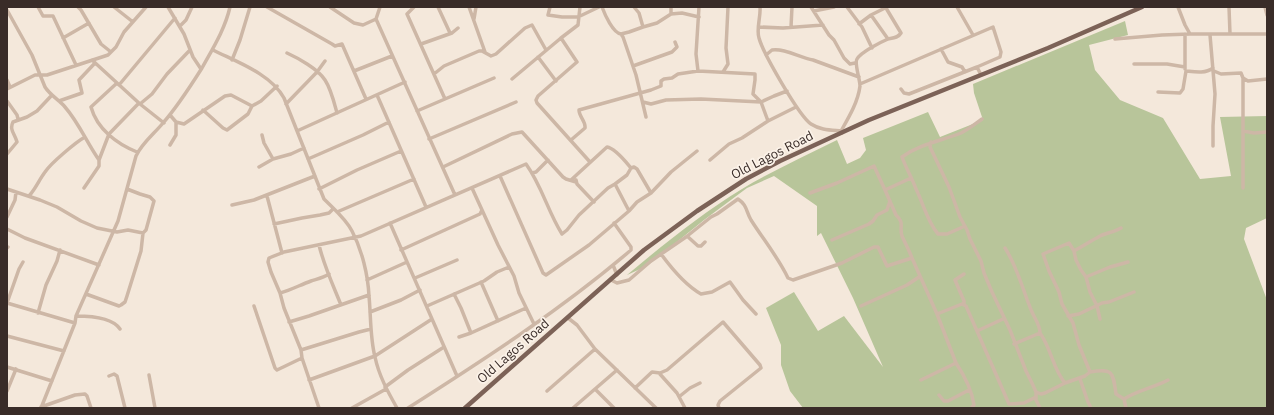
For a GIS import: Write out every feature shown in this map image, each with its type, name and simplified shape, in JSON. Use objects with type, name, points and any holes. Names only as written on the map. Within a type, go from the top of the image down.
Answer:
[{"type":"main road","name":"Old Lagos Road","points":[[465,408],[644,250],[717,197],[780,161],[842,132],[1142,7]]},
{"type":"street","points":[[38,7],[42,16],[53,16],[76,65]]},
{"type":"street","points":[[78,7],[101,44],[111,52]]},
{"type":"street","points":[[114,7],[133,22]]},
{"type":"street","points":[[7,80],[9,88],[40,74],[47,75],[102,58],[116,47],[124,32],[146,7]]},
{"type":"street","points":[[168,7],[180,26],[195,61],[201,68]]},
{"type":"street","points":[[180,26],[186,20],[192,7]]},
{"type":"street","points":[[41,408],[75,323],[76,316],[114,231],[127,189],[133,163],[138,152],[164,123],[191,86],[213,50],[226,21],[230,7]]},
{"type":"street","points":[[232,60],[250,7]]},
{"type":"street","points":[[267,7],[336,46],[342,44],[366,99]]},
{"type":"street","points":[[330,7],[359,25],[363,25],[376,18],[380,7]]},
{"type":"street","points":[[414,7],[407,14],[445,99]]},
{"type":"street","points":[[438,7],[450,33]]},
{"type":"street","points":[[469,7],[485,52]]},
{"type":"street","points":[[474,20],[476,7]]},
{"type":"street","points":[[550,7],[548,15],[562,17],[578,17],[600,7],[615,32],[621,34],[657,23],[671,14],[682,13],[699,16]]},
{"type":"street","points":[[512,79],[578,25],[580,7]]},
{"type":"street","points":[[634,7],[639,13],[643,27]]},
{"type":"street","points":[[671,7],[671,14]]},
{"type":"street","points":[[698,71],[696,54],[699,7]]},
{"type":"street","points":[[723,72],[728,64],[726,48],[728,7]]},
{"type":"street","points":[[760,7],[759,38],[766,55],[796,107],[805,118],[815,126],[822,129],[842,132],[854,105],[860,84],[855,63],[857,58],[872,48],[900,35],[901,33],[886,8],[871,15],[859,24]]},
{"type":"street","points":[[791,27],[792,7]]},
{"type":"street","points":[[811,7],[834,40],[846,61],[850,64],[855,63]]},
{"type":"street","points":[[814,11],[834,7]]},
{"type":"street","points":[[848,7],[872,48]]},
{"type":"street","points":[[1178,7],[1190,34]]},
{"type":"street","points":[[1229,7],[1230,34]]},
{"type":"street","points":[[1265,7],[1267,15]]},
{"type":"street","points":[[959,8],[972,35]]},
{"type":"street","points":[[7,10],[32,55],[45,87],[72,116],[98,157],[99,166],[84,188]]},
{"type":"street","points":[[871,15],[888,40]]},
{"type":"street","points":[[138,152],[126,147],[104,130],[92,113],[91,107],[118,84],[175,18]]},
{"type":"street","points":[[376,18],[455,195]]},
{"type":"street","points":[[63,38],[89,23]]},
{"type":"street","points":[[434,74],[444,66],[482,50],[491,56],[496,54],[525,28],[532,25],[546,50]]},
{"type":"street","points":[[759,27],[772,28],[823,25]]},
{"type":"street","points":[[421,44],[450,33],[458,28]]},
{"type":"street","points":[[860,84],[972,35],[993,28],[1001,52],[1000,57],[909,94],[904,93],[901,89]]},
{"type":"street","points":[[621,34],[633,66],[646,117]]},
{"type":"street","points":[[1158,92],[1180,93],[1183,89],[1186,71],[1185,34]]},
{"type":"street","points":[[1115,39],[1185,34],[1267,34]]},
{"type":"street","points":[[1210,35],[1215,98],[1213,146]]},
{"type":"street","points":[[561,38],[577,62],[538,96],[536,100],[537,103],[590,162]]},
{"type":"street","points":[[633,66],[672,52],[677,47],[675,42]]},
{"type":"street","points":[[942,49],[948,62],[962,67],[965,72]]},
{"type":"street","points":[[98,157],[109,134],[152,94],[167,74],[190,50]]},
{"type":"street","points":[[213,50],[266,78],[277,86],[284,98],[324,199],[346,223],[355,238],[367,280],[375,356],[379,372],[397,408]]},
{"type":"street","points":[[766,55],[772,50],[782,51],[813,60],[859,77]]},
{"type":"street","points":[[287,53],[322,76],[327,84],[337,113]]},
{"type":"street","points":[[354,71],[392,56]]},
{"type":"street","points":[[538,57],[556,81]]},
{"type":"street","points":[[94,61],[140,104],[164,123]]},
{"type":"street","points":[[59,101],[82,93],[79,80],[94,61]]},
{"type":"street","points":[[286,104],[326,61]]},
{"type":"street","points":[[1134,64],[1167,64],[1185,67]]},
{"type":"street","points":[[977,67],[981,75]]},
{"type":"street","points":[[1186,71],[1204,72],[1213,70]]},
{"type":"street","points":[[1213,70],[1217,74],[1241,73],[1243,78],[1243,188]]},
{"type":"street","points":[[571,140],[585,128],[585,121],[579,110],[651,90],[661,86],[661,81],[664,78],[672,78],[678,74],[698,71],[755,74],[753,94],[761,102],[768,121]]},
{"type":"street","points":[[418,111],[494,78]]},
{"type":"street","points":[[1243,78],[1248,81],[1267,79]]},
{"type":"street","points":[[297,131],[405,82]]},
{"type":"street","points":[[203,110],[222,128],[227,130],[248,114],[252,106],[264,98],[277,86]]},
{"type":"street","points":[[643,102],[651,104],[666,100],[701,99],[761,102],[787,91]]},
{"type":"street","points":[[7,154],[17,142],[11,126],[13,122],[27,117],[36,111],[52,95]]},
{"type":"street","points":[[170,115],[176,122],[184,124],[203,110],[228,95],[231,95],[252,106]]},
{"type":"street","points":[[377,95],[426,207]]},
{"type":"street","points":[[7,101],[18,119]]},
{"type":"street","points":[[429,139],[516,102]]},
{"type":"street","points":[[710,160],[729,144],[742,138],[768,121],[796,107]]},
{"type":"street","points":[[965,226],[947,234],[938,234],[926,216],[916,188],[902,157],[931,142],[960,133],[982,119]]},
{"type":"street","points":[[170,145],[176,135],[176,122]]},
{"type":"street","points":[[308,159],[389,122]]},
{"type":"street","points":[[1243,131],[1267,132]]},
{"type":"street","points":[[442,167],[512,134],[522,132],[566,179],[576,182],[594,202]]},
{"type":"street","points":[[262,135],[264,143],[272,159]]},
{"type":"street","points":[[30,196],[52,164],[85,137]]},
{"type":"street","points":[[931,142],[930,147],[949,187],[975,250],[981,260],[984,273],[1003,319],[1010,330],[1014,344],[1036,394],[1036,400],[1040,408]]},
{"type":"street","points":[[571,180],[604,149],[609,147],[615,151],[631,168],[634,167],[637,169],[651,193]]},
{"type":"street","points":[[259,167],[272,159],[291,154],[304,148]]},
{"type":"street","points":[[319,189],[356,170],[401,151]]},
{"type":"street","points":[[500,176],[546,275],[589,245],[629,211],[637,202],[651,193],[671,172],[697,151]]},
{"type":"street","points":[[532,173],[536,172],[548,160]]},
{"type":"street","points":[[319,408],[302,358],[301,350],[289,322],[268,262],[269,258],[282,253],[320,245],[335,240],[355,238],[526,164],[540,186],[555,223],[562,234],[579,215],[608,188],[616,184],[631,168]]},
{"type":"street","points":[[810,193],[837,183],[874,166],[896,215],[899,217],[902,224],[902,236],[937,314],[956,363],[964,374],[974,406],[972,407]]},
{"type":"street","points":[[232,205],[267,196],[315,176]]},
{"type":"street","points":[[575,177],[576,182]]},
{"type":"street","points":[[885,190],[911,178]]},
{"type":"street","points":[[337,212],[414,180]]},
{"type":"street","points":[[616,184],[629,211]]},
{"type":"street","points":[[472,188],[514,276],[522,300],[534,324]]},
{"type":"street","points":[[7,189],[30,196],[57,207],[81,221],[97,228],[114,231],[128,230],[143,233]]},
{"type":"street","points":[[86,294],[119,306],[125,302],[142,251],[143,233],[146,230],[154,201],[150,197],[127,189]]},
{"type":"street","points":[[7,217],[15,200],[16,192]]},
{"type":"street","points":[[267,196],[282,253]]},
{"type":"street","points":[[611,280],[617,283],[629,280],[661,254],[738,199],[747,208],[750,218],[783,266],[788,278],[793,280],[842,263],[874,247],[878,247],[888,266],[912,258]]},
{"type":"street","points":[[832,240],[869,224],[877,215],[887,210],[890,201]]},
{"type":"street","points":[[274,224],[329,213],[333,209]]},
{"type":"street","points":[[401,250],[480,214],[482,210]]},
{"type":"street","points":[[480,214],[485,216]]},
{"type":"street","points":[[390,223],[457,376]]},
{"type":"street","points":[[408,408],[534,324],[613,265],[632,248],[614,223]]},
{"type":"street","points":[[1074,251],[1099,237],[1121,228]]},
{"type":"street","points":[[7,229],[25,238],[99,265]]},
{"type":"street","points":[[687,236],[698,246],[701,246],[705,242]]},
{"type":"street","points":[[1090,372],[1078,345],[1073,323],[1068,316],[1043,254],[1068,243],[1074,251],[1076,260],[1086,277],[1090,292],[1097,306],[1100,319]]},
{"type":"street","points":[[320,245],[325,268],[329,274],[341,305]]},
{"type":"street","points":[[1005,248],[1015,267],[1032,312],[1038,323],[1040,333],[1051,352],[1059,375],[1065,383]]},
{"type":"street","points":[[38,313],[46,285],[57,261],[60,250]]},
{"type":"street","points":[[661,254],[689,286],[701,294],[712,292],[730,282],[743,300],[756,314]]},
{"type":"street","points":[[414,278],[457,260]]},
{"type":"street","points":[[23,262],[7,303],[75,323]]},
{"type":"street","points":[[367,280],[407,262]]},
{"type":"street","points":[[1086,277],[1110,267],[1128,262]]},
{"type":"street","points":[[613,265],[617,275]]},
{"type":"street","points":[[427,306],[481,282],[509,267]]},
{"type":"street","points":[[280,293],[329,274]]},
{"type":"street","points":[[964,274],[955,279],[964,301],[964,305],[966,306],[1009,404],[1024,403],[1036,394],[1045,393],[1065,383],[1080,378],[1090,372],[1107,370],[1114,379],[1116,394],[1124,400],[1126,408]]},
{"type":"street","points":[[862,306],[907,285],[920,276]]},
{"type":"street","points":[[322,278],[332,283]]},
{"type":"street","points":[[481,282],[498,321]]},
{"type":"street","points":[[370,312],[420,290]]},
{"type":"street","points":[[1068,316],[1079,314],[1134,292]]},
{"type":"street","points":[[454,294],[471,332]]},
{"type":"street","points":[[289,322],[369,295]]},
{"type":"street","points":[[937,314],[962,304],[964,305]]},
{"type":"street","points":[[254,306],[275,368],[278,370],[302,358]]},
{"type":"street","points":[[459,336],[526,308]]},
{"type":"street","points":[[76,316],[95,316],[116,324],[120,329]]},
{"type":"street","points":[[568,318],[577,325],[595,348],[656,408]]},
{"type":"street","points":[[309,380],[375,356],[432,319]]},
{"type":"street","points":[[977,331],[1003,319]]},
{"type":"street","points":[[635,388],[652,372],[664,372],[721,322],[724,322],[761,368],[720,401],[718,405],[719,408]]},
{"type":"street","points":[[301,350],[353,333],[372,329]]},
{"type":"street","points":[[1014,344],[1040,333]]},
{"type":"street","points":[[7,336],[64,351]]},
{"type":"street","points":[[352,408],[386,388],[408,370],[444,347]]},
{"type":"street","points":[[547,391],[595,348]]},
{"type":"street","points":[[921,380],[956,363]]},
{"type":"street","points":[[7,367],[52,381]]},
{"type":"street","points":[[7,391],[16,369]]},
{"type":"street","points":[[573,408],[617,370]]},
{"type":"street","points":[[659,373],[680,396],[685,408]]},
{"type":"street","points":[[109,376],[114,374],[117,376],[125,408]]},
{"type":"street","points":[[149,375],[155,408]]},
{"type":"street","points":[[1080,378],[1091,408]]},
{"type":"street","points":[[1124,400],[1142,390],[1168,380]]},
{"type":"street","points":[[680,396],[690,388],[700,383]]},
{"type":"street","points":[[595,389],[614,408]]},
{"type":"street","points":[[938,395],[944,401],[948,401],[969,390]]},
{"type":"street","points":[[41,408],[75,395],[85,394],[92,408]]},
{"type":"green space","points":[[1125,21],[1128,35],[1089,45],[1095,70],[1120,100],[1163,118],[1200,179],[1231,176],[1220,117],[1267,116],[1267,218],[1246,228],[1244,239],[1267,300],[1267,408],[803,408],[790,391],[781,365],[781,345],[766,308],[794,292],[818,331],[844,316],[883,367],[853,298],[821,233],[817,236],[817,206],[774,176],[747,188],[704,220],[647,266],[627,275],[697,219],[742,189],[777,170],[837,140],[847,164],[860,158],[866,150],[863,138],[928,112],[940,137],[983,120],[974,93],[973,84]]}]
